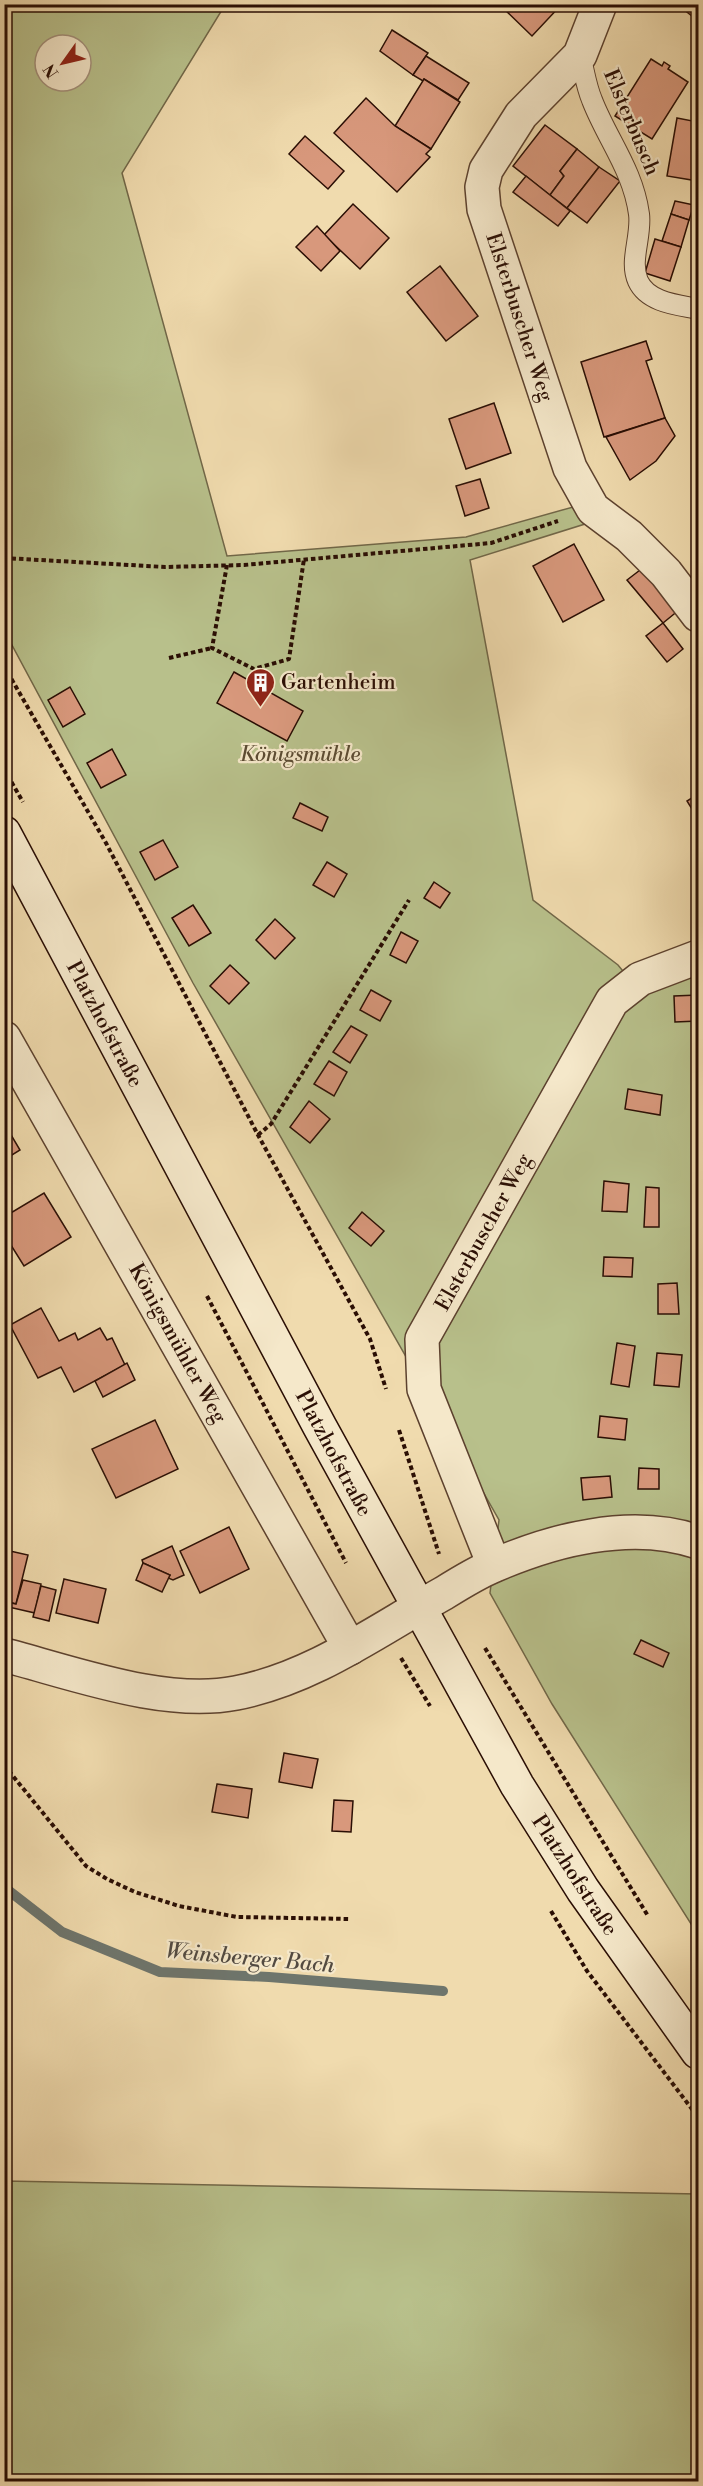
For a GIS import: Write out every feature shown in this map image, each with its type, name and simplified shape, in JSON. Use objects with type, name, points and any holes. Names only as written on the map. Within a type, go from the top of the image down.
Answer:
[{"type":"street","name":"Elsterbuscher Weg","points":[[600,4],[580,55],[521,115],[486,170],[483,187],[484,209],[570,468],[593,509],[629,536],[666,573],[699,615]]},
{"type":"street","name":"Platzhofstraße","points":[[4,833],[314,1417],[517,1785],[583,1890],[699,2052]]},
{"type":"street","name":"Elsterbuscher Weg","points":[[494,1565],[424,1389],[423,1339],[612,1001],[640,979],[699,957]]},
{"type":"street","name":"Königsmühler Weg","points":[[9,1054],[350,1648]]},
{"type":"street","points":[[4,1655],[166,1695],[233,1694],[267,1686],[317,1666],[494,1565],[565,1540],[619,1531],[666,1533],[699,1542]]},
{"type":"lane","name":"Elsterbusch","points":[[580,55],[592,99],[625,165],[635,191],[639,216],[639,237],[634,266],[639,283],[651,296],[668,303],[699,309]]},
{"type":"path","points":[[4,558],[165,567],[304,559],[491,543],[593,509]]},
{"type":"path","points":[[169,658],[212,648],[254,669],[289,659],[304,559]]},
{"type":"path","points":[[212,648],[227,565]]},
{"type":"path","points":[[4,666],[106,843],[258,1135],[370,1339],[388,1396]]},
{"type":"path","points":[[4,769],[28,810]]},
{"type":"path","points":[[258,1135],[272,1124],[409,900]]},
{"type":"path","points":[[396,1419],[450,1589]]},
{"type":"path","points":[[481,1640],[654,1926]]},
{"type":"path","points":[[4,1765],[86,1866],[106,1880],[135,1892],[179,1905],[237,1917],[350,1919]]},
{"type":"green space","name":"Königsmühle","points":[[4,5],[225,5],[122,173],[227,556],[466,537],[573,507],[585,524],[470,560],[533,900],[618,965],[640,992],[698,974],[698,1935],[552,1704],[490,1593],[499,1520],[193,983],[5,632]]},
{"type":"green space","points":[[4,2181],[698,2194],[698,2481],[5,2481]]},
{"type":"building","points":[[505,4],[562,4],[532,36],[502,7]]},
{"type":"building","points":[[677,4],[698,4],[698,21]]},
{"type":"building","points":[[392,30],[428,53],[413,75],[380,51]]},
{"type":"building","points":[[426,56],[469,83],[458,100],[424,79],[423,81],[413,75]]},
{"type":"building","points":[[651,59],[662,66],[664,62],[670,66],[668,69],[688,82],[652,139],[615,116]]},
{"type":"building","points":[[424,79],[460,102],[431,149],[395,126]]},
{"type":"building","points":[[366,98],[395,126],[431,149],[426,154],[430,157],[397,192],[334,133]]},
{"type":"building","points":[[677,118],[698,122],[698,181],[667,176]]},
{"type":"building","points":[[545,125],[577,149],[560,171],[564,176],[550,195],[513,166]]},
{"type":"building","points":[[305,136],[344,171],[328,189],[289,154]]},
{"type":"building","points":[[577,149],[599,167],[567,208],[550,195],[564,176],[560,171]]},
{"type":"building","points":[[599,167],[620,181],[587,223],[567,208]]},
{"type":"building","points":[[526,176],[570,211],[558,226],[513,192]]},
{"type":"building","points":[[675,201],[694,205],[689,220],[671,214]]},
{"type":"building","points":[[353,204],[389,238],[360,269],[324,235]]},
{"type":"building","points":[[671,214],[689,220],[681,247],[662,241]]},
{"type":"building","points":[[317,226],[340,251],[321,271],[296,247]]},
{"type":"building","points":[[655,239],[681,247],[670,281],[645,273]]},
{"type":"building","points":[[440,266],[478,316],[446,341],[407,292]]},
{"type":"building","points":[[646,341],[652,359],[646,361],[665,418],[604,437],[581,362]]},
{"type":"building","points":[[494,403],[511,453],[466,469],[449,419]]},
{"type":"building","points":[[665,418],[675,436],[656,461],[630,480],[606,437]]},
{"type":"building","points":[[480,479],[489,508],[465,516],[456,486]]},
{"type":"building","points":[[574,544],[604,600],[563,622],[533,566]]},
{"type":"building","points":[[644,567],[679,610],[663,623],[627,580]]},
{"type":"building","points":[[663,623],[683,649],[667,662],[646,636]]},
{"type":"building","name":"Gartenheim","points":[[234,672],[303,711],[287,741],[217,703]]},
{"type":"building","points":[[70,687],[85,714],[63,727],[48,700]]},
{"type":"building","points":[[112,749],[126,775],[101,788],[87,763]]},
{"type":"building","points":[[698,794],[698,812],[695,814],[687,801]]},
{"type":"building","points":[[300,803],[328,817],[322,831],[293,818]]},
{"type":"building","points":[[163,840],[178,867],[155,880],[140,852]]},
{"type":"building","points":[[327,862],[347,874],[334,897],[313,885]]},
{"type":"building","points":[[434,882],[450,893],[440,908],[424,898]]},
{"type":"building","points":[[193,905],[211,933],[189,946],[172,918]]},
{"type":"building","points":[[275,919],[295,938],[275,959],[256,940]]},
{"type":"building","points":[[401,932],[418,941],[406,963],[390,955]]},
{"type":"building","points":[[230,965],[249,983],[229,1004],[210,986]]},
{"type":"building","points":[[371,990],[391,1001],[380,1021],[360,1010]]},
{"type":"building","points":[[698,995],[698,1021],[675,1022],[674,996]]},
{"type":"building","points":[[351,1026],[367,1035],[350,1063],[333,1052]]},
{"type":"building","points":[[329,1061],[347,1072],[334,1096],[314,1084]]},
{"type":"building","points":[[628,1089],[662,1095],[660,1115],[625,1109]]},
{"type":"building","points":[[309,1101],[330,1119],[310,1143],[290,1127]]},
{"type":"building","points":[[4,1123],[20,1150],[4,1160]]},
{"type":"building","points":[[604,1181],[629,1184],[627,1212],[602,1211]]},
{"type":"building","points":[[646,1187],[659,1188],[659,1227],[644,1227]]},
{"type":"building","points":[[44,1193],[71,1237],[24,1266],[4,1234],[4,1217]]},
{"type":"building","points":[[362,1212],[384,1231],[371,1246],[349,1228]]},
{"type":"building","points":[[604,1257],[633,1258],[632,1277],[603,1276]]},
{"type":"building","points":[[677,1283],[679,1314],[658,1314],[658,1284]]},
{"type":"building","points":[[41,1308],[59,1341],[75,1333],[78,1340],[100,1328],[107,1340],[112,1338],[125,1365],[74,1392],[61,1367],[38,1378],[10,1325]]},
{"type":"building","points":[[617,1343],[635,1346],[629,1387],[611,1384]]},
{"type":"building","points":[[657,1353],[682,1355],[679,1387],[654,1385]]},
{"type":"building","points":[[127,1363],[135,1380],[103,1397],[95,1381]]},
{"type":"building","points":[[600,1416],[627,1419],[625,1440],[598,1437]]},
{"type":"building","points":[[155,1420],[178,1469],[116,1498],[92,1449]]},
{"type":"building","points":[[639,1468],[659,1469],[659,1489],[638,1489]]},
{"type":"building","points":[[610,1476],[612,1497],[583,1500],[581,1478]]},
{"type":"building","points":[[229,1527],[249,1569],[200,1593],[180,1551]]},
{"type":"building","points":[[172,1546],[184,1575],[173,1580],[168,1578],[170,1575],[143,1563],[142,1560]]},
{"type":"building","points":[[4,1550],[10,1551],[4,1574]]},
{"type":"building","points":[[10,1551],[28,1555],[16,1604],[4,1601],[4,1574]]},
{"type":"building","points":[[143,1563],[170,1575],[162,1592],[136,1580]]},
{"type":"building","points":[[64,1579],[106,1589],[98,1623],[56,1613]]},
{"type":"building","points":[[23,1580],[41,1584],[35,1613],[4,1606],[4,1601],[16,1604]]},
{"type":"building","points":[[41,1586],[56,1590],[49,1621],[33,1617]]},
{"type":"building","points":[[641,1640],[669,1653],[663,1667],[634,1654]]},
{"type":"building","points":[[284,1753],[318,1759],[312,1788],[279,1782]]},
{"type":"building","points":[[217,1784],[252,1789],[248,1818],[212,1812]]},
{"type":"building","points":[[334,1800],[353,1801],[351,1832],[332,1831]]},
{"type":"waterway","name":"Weinsberger Bach","points":[[4,1887],[62,1932],[160,1972],[269,1977],[443,1991]]},
{"type":"place","name":"Gartenheim","points":[[260,708]]}]
